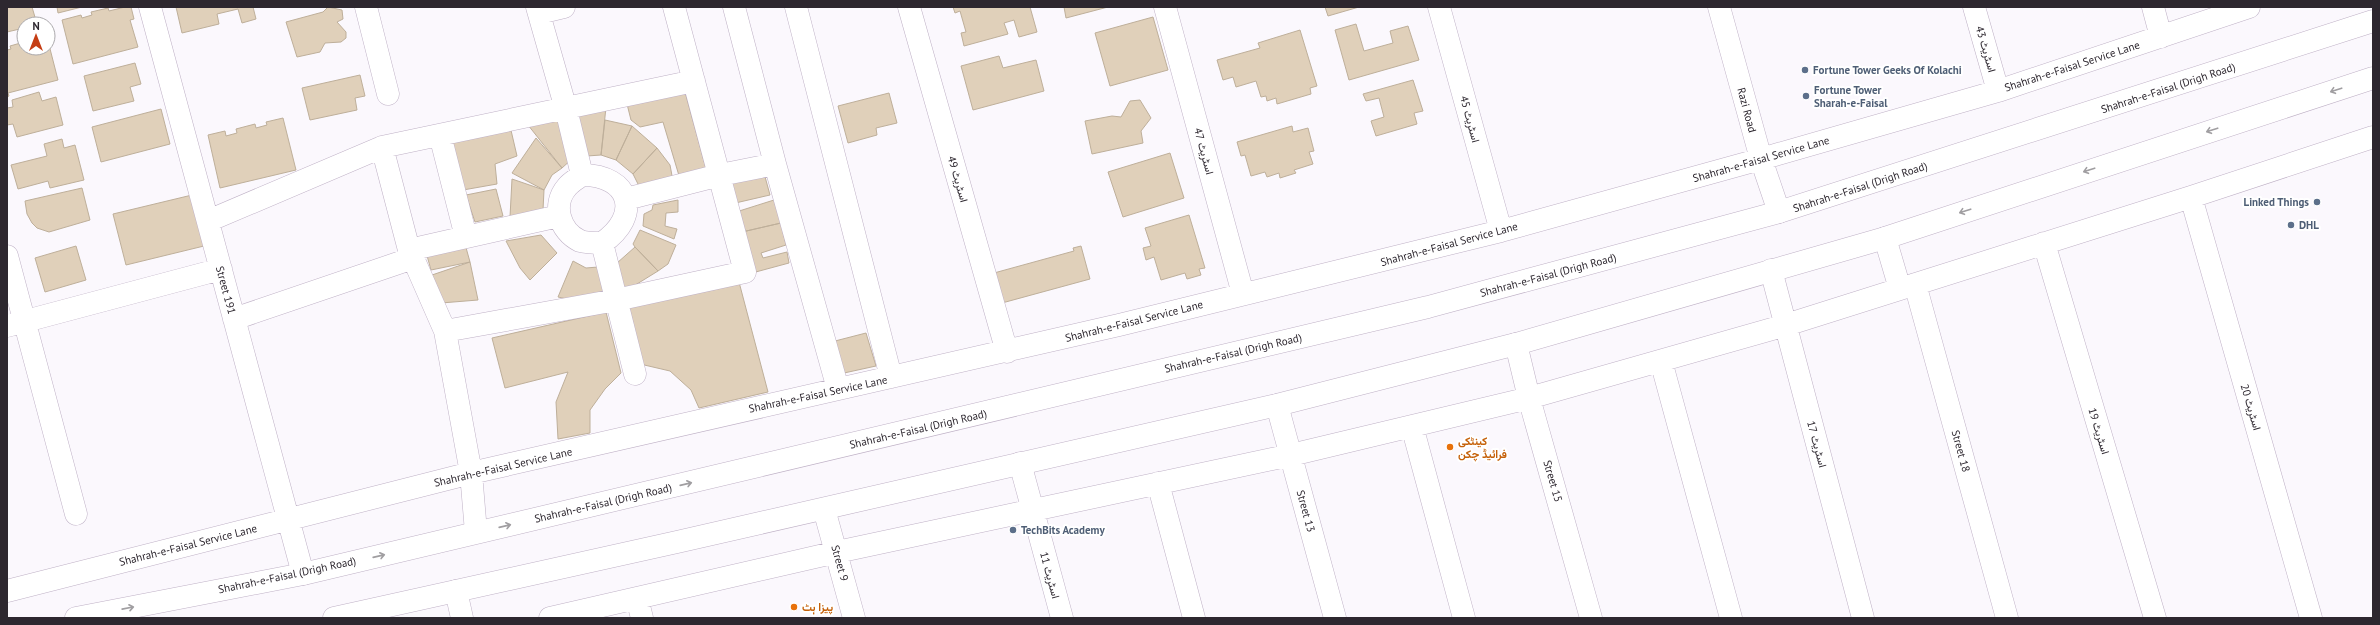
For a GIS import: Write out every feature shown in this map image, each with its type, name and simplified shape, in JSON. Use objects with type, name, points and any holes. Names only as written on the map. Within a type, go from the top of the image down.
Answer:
[{"type":"main road","name":"Street 191","points":[[150,7],[302,574]]},
{"type":"main road","points":[[366,7],[388,94]]},
{"type":"main road","points":[[564,7],[538,10],[566,109],[582,175]]},
{"type":"main road","points":[[445,331],[616,300],[745,272],[674,7]]},
{"type":"main road","points":[[734,7],[775,164],[838,389]]},
{"type":"main road","points":[[796,7],[891,378]]},
{"type":"main road","name":"اسٹریٹ 49","points":[[909,7],[1007,352]]},
{"type":"main road","name":"اسٹریٹ 47","points":[[1165,7],[1243,294]]},
{"type":"main road","name":"اسٹریٹ 45","points":[[1439,7],[1500,231]]},
{"type":"main road","name":"Razi Road","points":[[1719,7],[1761,160],[1778,212]]},
{"type":"main road","name":"اسٹریٹ 43","points":[[1974,7],[1998,90]]},
{"type":"main road","points":[[2153,7],[2161,37]]},
{"type":"main road","name":"Shahrah-e-Faisal Service Lane","points":[[7,591],[196,542],[288,521],[471,473],[1007,352],[1500,231],[1761,160],[1998,90],[2249,7]]},
{"type":"main road","name":"Shahrah-e-Faisal (Drigh Road)","points":[[76,618],[302,574],[1428,307],[1778,212],[2373,21]]},
{"type":"main road","points":[[334,618],[824,509],[1277,405],[1516,344],[1885,238],[2373,78]]},
{"type":"main road","points":[[208,221],[382,147],[694,81]]},
{"type":"main road","points":[[440,134],[466,237]]},
{"type":"main road","points":[[550,618],[639,608],[837,552],[1291,454],[1529,398],[1786,325],[2191,197],[2373,136]]},
{"type":"main road","points":[[382,147],[411,254],[445,331],[471,473],[476,532]]},
{"type":"main road","points":[[626,199],[720,175],[775,164]]},
{"type":"main road","points":[[582,175],[597,175],[613,182],[626,199],[627,211],[621,227],[602,243],[579,240],[564,228],[559,216],[560,200],[567,187],[582,175]]},
{"type":"main road","name":"اسٹریٹ 20","points":[[2191,197],[2311,618]]},
{"type":"main road","points":[[234,320],[411,254],[466,237],[559,216]]},
{"type":"main road","name":"Street 18","points":[[1885,238],[1908,286],[2007,618]]},
{"type":"main road","points":[[602,243],[635,374]]},
{"type":"main road","name":"اسٹریٹ 19","points":[[2044,243],[2155,618]]},
{"type":"main road","points":[[7,256],[16,324],[76,514]]},
{"type":"main road","points":[[16,324],[221,269]]},
{"type":"main road","name":"اسٹریٹ 17","points":[[1771,270],[1863,618]]},
{"type":"main road","name":"Street 15","points":[[1516,344],[1529,398],[1591,618]]},
{"type":"main road","points":[[1661,361],[1731,618]]},
{"type":"main road","name":"Street 13","points":[[1277,405],[1335,618]]},
{"type":"main road","points":[[1412,426],[1464,618]]},
{"type":"main road","name":"اسٹریٹ 11","points":[[1020,463],[1062,618]]},
{"type":"main road","points":[[1158,483],[1194,618]]},
{"type":"main road","name":"Street 9","points":[[824,509],[854,618]]},
{"type":"main road","points":[[456,591],[462,618]]},
{"type":"building","points":[[7,7],[32,7],[35,16],[16,16],[16,30],[7,32]]},
{"type":"building","points":[[57,7],[82,7],[58,13]]},
{"type":"building","points":[[131,7],[134,19],[130,20],[138,47],[73,64],[62,20],[81,15],[82,18],[92,15],[91,12],[108,8],[109,11]]},
{"type":"building","points":[[176,7],[253,7],[256,19],[242,23],[238,9],[217,14],[219,24],[182,33]]},
{"type":"building","points":[[328,7],[342,10],[343,19],[337,22],[346,32],[346,38],[341,42],[325,43],[320,52],[297,57],[286,22],[323,12]]},
{"type":"building","points":[[953,7],[1030,7],[1037,32],[1019,37],[1014,20],[1004,23],[1008,34],[964,46],[961,33],[966,32],[960,11],[955,13]]},
{"type":"building","points":[[1064,7],[1108,7],[1066,18]]},
{"type":"building","points":[[1325,7],[1359,7],[1328,16]]},
{"type":"building","points":[[1153,17],[1168,70],[1110,86],[1095,33]]},
{"type":"building","points":[[1356,24],[1364,51],[1393,43],[1390,31],[1408,26],[1419,60],[1349,80],[1335,30]]},
{"type":"building","points":[[1300,30],[1317,86],[1310,88],[1311,94],[1277,104],[1276,98],[1267,101],[1266,96],[1261,97],[1256,81],[1236,87],[1233,77],[1223,80],[1217,60],[1260,48],[1258,43]]},
{"type":"building","points":[[16,44],[16,56],[52,56],[58,80],[8,93],[9,96],[7,97],[7,50],[11,49],[10,46]]},
{"type":"building","points":[[999,56],[1003,68],[1036,60],[1044,91],[973,110],[961,66]]},
{"type":"building","points":[[135,63],[141,84],[130,87],[134,101],[93,111],[84,76]]},
{"type":"building","points":[[360,75],[365,96],[355,98],[357,110],[310,120],[302,88]]},
{"type":"building","points":[[1413,80],[1423,111],[1414,113],[1417,124],[1376,136],[1371,121],[1384,117],[1379,98],[1366,101],[1363,94]]},
{"type":"building","points":[[39,92],[42,101],[56,97],[63,125],[17,137],[13,124],[7,125],[7,108],[13,107],[12,100]]},
{"type":"building","points":[[685,92],[707,172],[680,179],[663,122],[640,127],[631,120],[627,104]]},
{"type":"building","points":[[889,93],[897,123],[876,128],[877,135],[848,143],[838,106]]},
{"type":"building","points":[[1140,100],[1151,118],[1141,131],[1143,143],[1092,154],[1085,121],[1112,116],[1121,117],[1130,101]]},
{"type":"building","points":[[606,107],[601,155],[587,156],[576,112]]},
{"type":"building","points":[[161,109],[170,144],[101,162],[92,127]]},
{"type":"building","points":[[283,118],[296,170],[220,188],[208,135],[225,131],[226,136],[237,133],[236,129],[255,124],[256,128],[267,125],[266,122]]},
{"type":"building","points":[[562,119],[573,158],[562,168],[528,125]]},
{"type":"building","points":[[605,120],[632,126],[616,160],[601,155]]},
{"type":"building","points":[[510,126],[517,156],[495,164],[497,184],[463,190],[452,140]]},
{"type":"building","points":[[632,126],[657,148],[633,174],[616,160]]},
{"type":"building","points":[[1292,126],[1293,132],[1308,128],[1314,151],[1309,152],[1313,164],[1294,170],[1296,173],[1280,178],[1279,173],[1267,177],[1265,172],[1251,176],[1245,155],[1241,156],[1237,142]]},
{"type":"building","points":[[536,138],[562,168],[552,175],[544,190],[512,173]]},
{"type":"building","points":[[62,139],[64,148],[75,145],[84,180],[50,188],[48,181],[18,189],[11,165],[47,156],[44,144]]},
{"type":"building","points":[[657,148],[670,165],[673,181],[640,188],[633,174]]},
{"type":"building","points":[[1170,153],[1184,198],[1123,217],[1108,172]]},
{"type":"building","points":[[764,173],[770,195],[731,204],[724,183]]},
{"type":"building","points":[[512,179],[544,190],[543,210],[510,217]]},
{"type":"building","points":[[82,188],[90,220],[49,232],[37,228],[32,223],[27,214],[25,201]]},
{"type":"building","points":[[496,189],[503,216],[475,222],[466,195]]},
{"type":"building","points":[[192,195],[204,246],[126,265],[113,214]]},
{"type":"building","points":[[678,200],[678,212],[666,213],[665,226],[677,229],[674,239],[643,226],[644,214],[652,210],[653,205]]},
{"type":"building","points":[[774,200],[781,223],[742,232],[736,212]]},
{"type":"building","points":[[1189,215],[1205,268],[1199,269],[1201,275],[1187,279],[1185,273],[1161,280],[1154,257],[1146,260],[1143,248],[1151,246],[1145,228]]},
{"type":"building","points":[[781,223],[786,245],[761,253],[763,258],[787,252],[789,263],[752,273],[742,232]]},
{"type":"building","points":[[640,230],[676,245],[668,264],[658,271],[633,244]]},
{"type":"building","points":[[541,235],[557,253],[530,280],[520,268],[506,241]]},
{"type":"building","points":[[465,244],[470,262],[431,270],[426,252]]},
{"type":"building","points":[[76,246],[86,280],[45,292],[35,258]]},
{"type":"building","points":[[1081,246],[1090,279],[1002,303],[994,273],[1074,251],[1073,248]]},
{"type":"building","points":[[635,247],[658,271],[624,292],[617,263]]},
{"type":"building","points":[[573,261],[586,268],[598,267],[608,300],[585,303],[558,297]]},
{"type":"building","points":[[470,262],[478,300],[441,303],[432,275]]},
{"type":"building","points":[[739,282],[768,392],[699,408],[691,390],[670,371],[640,364],[626,308]]},
{"type":"building","points":[[606,312],[621,373],[605,389],[590,410],[590,433],[558,439],[556,402],[568,372],[505,388],[492,338]]},
{"type":"building","points":[[866,333],[876,366],[844,373],[835,341]]},
{"type":"place","name":"Fortune Tower Geeks Of Kolachi","points":[[1805,70]]},
{"type":"place","name":"Fortune Tower Sharah-e-Faisal","points":[[1806,96]]},
{"type":"place","name":"Linked Things","points":[[2317,202]]},
{"type":"place","name":"DHL","points":[[2291,225]]},
{"type":"place","name":"کینٹکی فرائیڈ چکن","points":[[1450,447]]},
{"type":"place","name":"TechBits Academy","points":[[1013,530]]},
{"type":"place","name":"پیزا ہٹ","points":[[794,607]]}]
